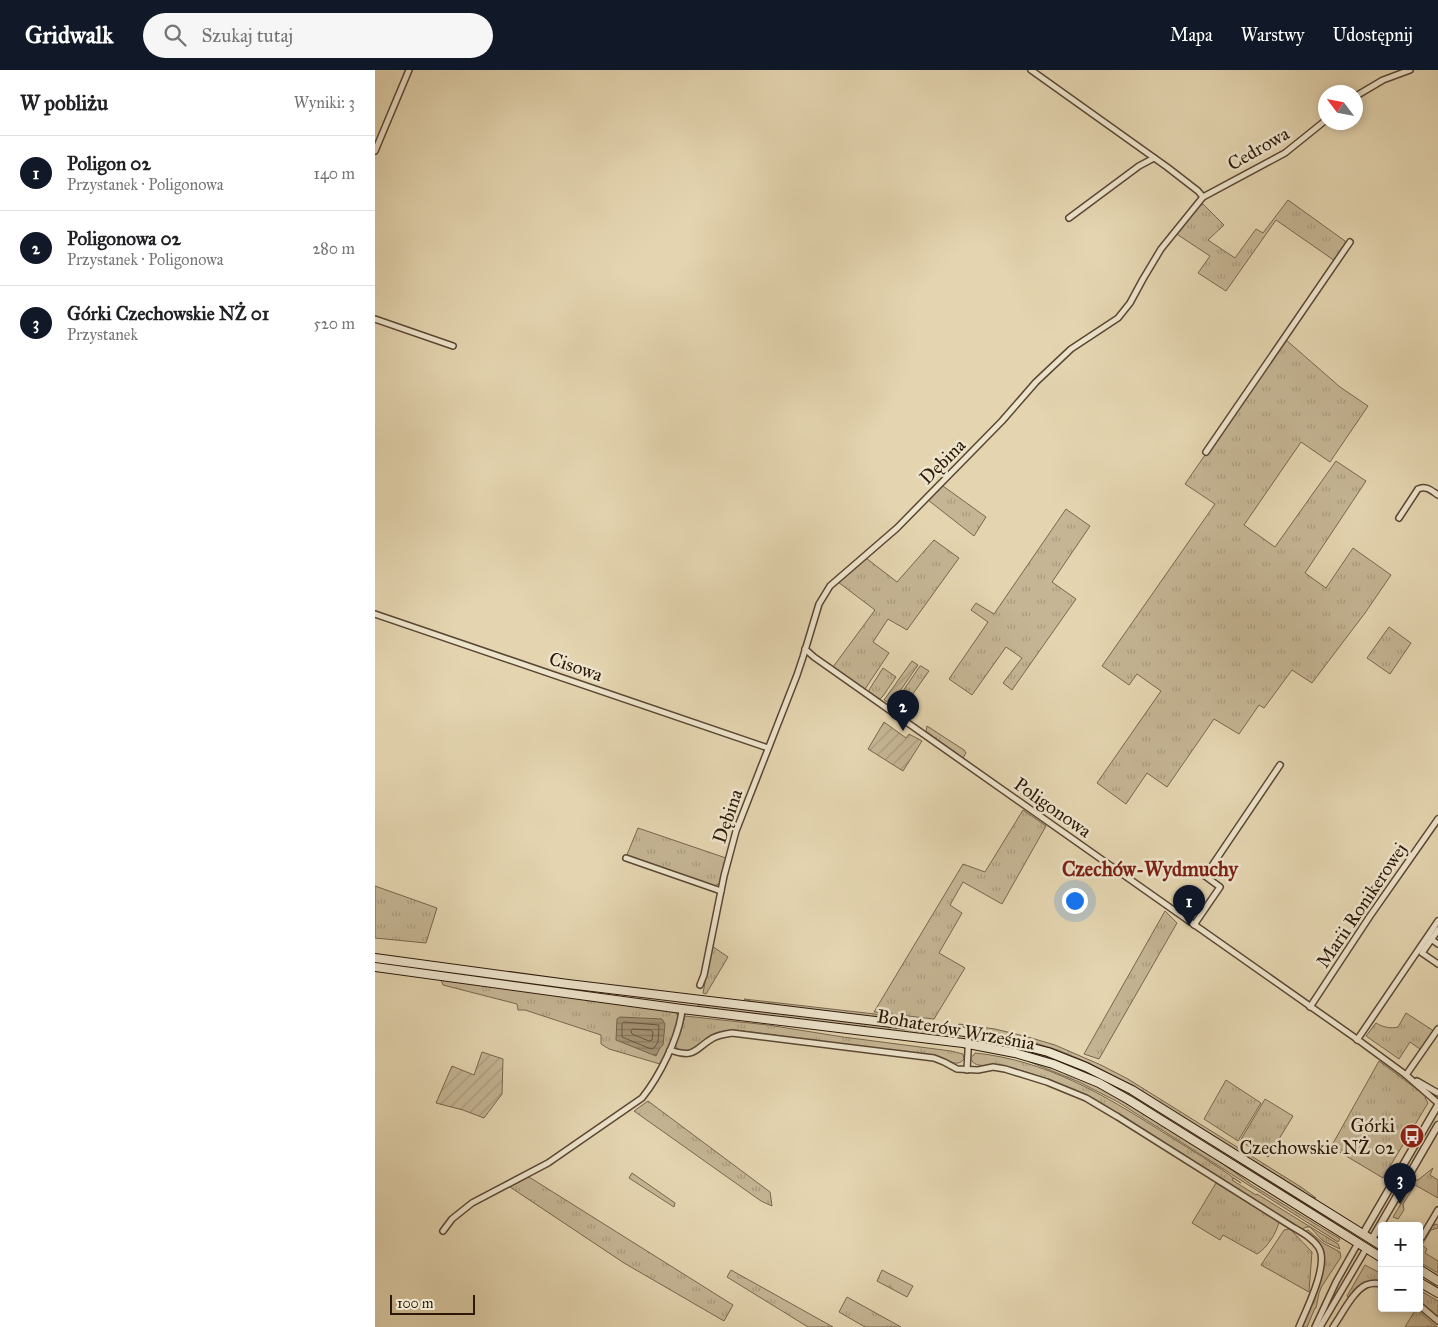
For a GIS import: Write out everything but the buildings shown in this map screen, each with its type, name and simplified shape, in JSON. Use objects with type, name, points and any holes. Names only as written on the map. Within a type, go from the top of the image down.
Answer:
[{"type":"main road","name":"Bohaterów Września","points":[[375,958],[530,980],[969,1032],[1048,1052],[1086,1067],[1139,1094],[1378,1244]]},
{"type":"main road","name":"Bohaterów Września","points":[[375,967],[682,1009],[967,1044],[1032,1057],[1062,1067],[1129,1100],[1378,1256]]},
{"type":"main road","points":[[1358,1243],[1363,1234]]},
{"type":"main road","points":[[1366,1248],[1372,1240]]},
{"type":"main road","points":[[1423,1272],[1438,1281]]},
{"type":"main road","points":[[1423,1284],[1438,1293]]},
{"type":"street","points":[[375,152],[409,70]]},
{"type":"street","points":[[1031,70],[1188,182],[1203,197]]},
{"type":"street","points":[[1363,91],[1383,80],[1410,70]]},
{"type":"street","name":"Cedrowa","points":[[1203,197],[1285,153],[1318,126]]},
{"type":"street","points":[[1069,218],[1139,166],[1154,158]]},
{"type":"street","name":"Dębina","points":[[700,985],[704,975],[721,891],[736,831],[803,657],[819,604],[830,586],[897,528],[1002,421],[1036,382],[1075,346],[1118,318],[1130,303],[1161,249],[1203,197]]},
{"type":"street","points":[[1206,452],[1349,242]]},
{"type":"street","points":[[375,320],[453,346]]},
{"type":"street","points":[[1399,518],[1418,489],[1426,488],[1438,495]]},
{"type":"street","name":"Cisowa","points":[[375,614],[768,748]]},
{"type":"street","name":"Poligonowa","points":[[805,649],[1309,1007],[1406,1075],[1438,1093]]},
{"type":"street","points":[[803,657],[813,656]]},
{"type":"street","points":[[1194,925],[1220,887],[1205,876],[1280,765]]},
{"type":"street","name":"Marii Ronikerowej","points":[[1309,1007],[1438,819]]},
{"type":"street","points":[[626,858],[721,891]]},
{"type":"street","points":[[1357,1040],[1438,921]]},
{"type":"street","points":[[1438,930],[1422,953],[1438,964]]},
{"type":"street","points":[[1431,939],[1438,944]]},
{"type":"street","points":[[443,1231],[452,1219],[472,1203],[548,1163],[642,1098],[649,1089],[670,1050],[679,1028],[682,1009]]},
{"type":"street","points":[[1406,1075],[1438,1029]]},
{"type":"street","points":[[967,1070],[969,1032]]},
{"type":"street","points":[[670,1050],[688,1054],[698,1050],[714,1037],[732,1033],[934,1058],[957,1069],[967,1070],[993,1067],[1005,1069],[1047,1082],[1086,1098],[1314,1242],[1321,1252],[1322,1265],[1299,1327]]},
{"type":"street","name":"Poligonowa","points":[[1406,1075],[1438,1104]]},
{"type":"street","points":[[1363,1234],[1438,1104]]},
{"type":"street","points":[[1372,1240],[1438,1125]]},
{"type":"street","points":[[1423,1235],[1438,1210]]},
{"type":"street","points":[[1315,1327],[1336,1282],[1358,1243]]},
{"type":"street","points":[[1320,1327],[1366,1248]]},
{"type":"street","points":[[1333,1327],[1358,1291],[1365,1285],[1378,1284]]},
{"type":"street","points":[[1423,1308],[1438,1321]]},
{"type":"green space","points":[[1288,200],[1345,241],[1346,245],[1335,261],[1276,220],[1226,291],[1198,273],[1210,256],[1175,233],[1196,209],[1203,204],[1224,225],[1208,240],[1235,258],[1256,229],[1263,233]]},
{"type":"green space","points":[[1285,339],[1340,387],[1368,406],[1330,462],[1301,442],[1244,525],[1275,547],[1336,461],[1366,481],[1305,573],[1326,588],[1353,548],[1391,575],[1312,683],[1292,670],[1264,708],[1259,705],[1239,734],[1214,719],[1167,787],[1147,773],[1126,804],[1097,783],[1161,691],[1137,674],[1129,685],[1102,666],[1215,504],[1185,484]]},
{"type":"green space","points":[[943,486],[986,517],[974,536],[928,500]]},
{"type":"green space","points":[[1066,509],[1090,526],[1052,582],[1076,599],[1012,690],[1003,683],[1022,658],[1006,647],[972,695],[949,679],[988,622],[971,610],[976,603],[994,614]]},
{"type":"green space","points":[[934,540],[959,558],[907,630],[888,619],[873,642],[889,653],[865,689],[833,667],[875,610],[838,582],[866,558],[897,582]]},
{"type":"green space","points":[[1389,627],[1411,643],[1390,674],[1367,658]]},
{"type":"green space","points":[[912,661],[918,665],[891,704],[884,700]]},
{"type":"green space","points":[[920,666],[929,671],[905,705],[910,709],[899,711],[892,707]]},
{"type":"green space","points":[[883,668],[896,677],[880,699],[869,692],[869,690]]},
{"type":"green space","points":[[884,722],[906,738],[909,734],[922,741],[903,771],[868,749]]},
{"type":"green space","points":[[927,726],[964,750],[966,753],[963,758],[927,732]]},
{"type":"green space","points":[[1023,810],[1046,826],[1002,904],[963,882],[950,905],[962,913],[939,953],[965,968],[934,1019],[874,1012],[963,864],[985,872]]},
{"type":"green space","points":[[638,828],[726,858],[720,883],[715,886],[693,880],[626,857]]},
{"type":"green space","points":[[375,886],[437,908],[426,943],[375,938]]},
{"type":"green space","points":[[1165,911],[1177,923],[1099,1059],[1084,1054]]},
{"type":"green space","points":[[712,946],[728,957],[706,994],[703,993]]},
{"type":"green space","points":[[441,980],[676,1012],[679,1019],[672,1042],[660,1064],[609,1049],[601,1044],[601,1035],[525,1010],[518,1010],[517,1004],[443,985]]},
{"type":"green space","points":[[744,999],[892,1016],[908,1020],[901,1021],[756,1003]]},
{"type":"green space","points":[[699,1003],[954,1033],[953,1038],[698,1007]]},
{"type":"green space","points":[[1406,1013],[1437,1033],[1424,1052],[1410,1042],[1399,1059],[1366,1036],[1376,1023],[1392,1028],[1398,1027]]},
{"type":"green space","points":[[685,1016],[768,1025],[951,1051],[963,1054],[964,1059],[961,1062],[955,1063],[936,1056],[735,1030],[714,1034],[693,1048],[682,1051],[675,1044]]},
{"type":"green space","points":[[959,1024],[995,1029],[1028,1037],[1055,1045],[1101,1065],[1128,1079],[1316,1198],[1307,1196],[1132,1086],[1089,1063],[1058,1050],[1025,1040],[958,1027]]},
{"type":"green space","points":[[979,1040],[1040,1054],[1115,1084],[1347,1228],[1104,1082],[1039,1055]]},
{"type":"green space","points":[[482,1052],[503,1059],[502,1094],[484,1118],[436,1103],[452,1066],[474,1075]]},
{"type":"green space","points":[[975,1053],[1025,1063],[1049,1071],[1095,1092],[1201,1156],[1241,1183],[1233,1178],[1232,1180],[1257,1194],[1338,1244],[1340,1249],[1323,1241],[1310,1227],[1301,1230],[1132,1122],[1089,1097],[1050,1080],[1012,1068],[997,1065],[978,1065],[972,1061],[970,1056],[973,1056]]},
{"type":"green space","points":[[1025,1060],[1035,1060],[1096,1086],[1119,1099],[1211,1155],[1252,1185],[1340,1239],[1338,1242],[1118,1102],[1079,1082]]},
{"type":"green space","points":[[1379,1061],[1426,1096],[1425,1098],[1428,1103],[1383,1178],[1331,1147]]},
{"type":"green space","points":[[1226,1080],[1261,1103],[1238,1141],[1204,1119]]},
{"type":"green space","points":[[1265,1099],[1293,1116],[1268,1157],[1240,1141]]},
{"type":"green space","points":[[648,1101],[770,1192],[772,1206],[761,1201],[634,1111]]},
{"type":"green space","points":[[1433,1168],[1430,1175],[1438,1180],[1438,1198],[1415,1185],[1403,1204],[1404,1210],[1398,1219],[1393,1217],[1415,1180],[1418,1180]]},
{"type":"green space","points":[[632,1173],[675,1203],[674,1207],[629,1178]]},
{"type":"green space","points":[[529,1177],[733,1305],[724,1321],[624,1263],[510,1187]]},
{"type":"green space","points":[[1216,1183],[1279,1222],[1271,1240],[1257,1254],[1223,1235],[1220,1240],[1192,1223]]},
{"type":"green space","points":[[1433,1225],[1438,1225],[1438,1228],[1431,1230],[1423,1243],[1423,1241]]},
{"type":"green space","points":[[1290,1229],[1312,1252],[1309,1292],[1261,1265],[1284,1230]]},
{"type":"green space","points":[[1308,1230],[1323,1243],[1340,1252],[1341,1257],[1322,1286],[1316,1308],[1307,1327],[1302,1327],[1313,1301],[1324,1260],[1324,1253],[1320,1244],[1306,1233]]},
{"type":"green space","points":[[1423,1246],[1427,1249],[1425,1253],[1438,1261],[1438,1273],[1423,1264]]},
{"type":"green space","points":[[1365,1265],[1378,1272],[1378,1282],[1367,1283],[1355,1290],[1349,1298],[1347,1296]]},
{"type":"green space","points":[[731,1270],[833,1327],[808,1327],[727,1277]]},
{"type":"green space","points":[[882,1270],[913,1286],[907,1297],[877,1281]]},
{"type":"green space","points":[[1423,1292],[1438,1301],[1438,1318],[1423,1305]]},
{"type":"green space","points":[[847,1297],[901,1327],[865,1327],[839,1312]]},
{"type":"green space","points":[[1414,1312],[1420,1312],[1437,1327],[1405,1327]]},
{"type":"water","points":[[620,1017],[662,1019],[665,1024],[663,1045],[656,1056],[616,1040],[617,1019]]},
{"type":"place","name":"Poligonowa 02","points":[[903,731]]},
{"type":"place","name":"Poligon 02","points":[[1189,926]]},
{"type":"place","name":"Górki Czechowskie NŻ 02","points":[[1412,1136]]},
{"type":"place","name":"Górki Czechowskie NŻ 01","points":[[1400,1204]]},
{"type":"district","name":"Czechów-Wydmuchy","points":[[1150,869]]}]
